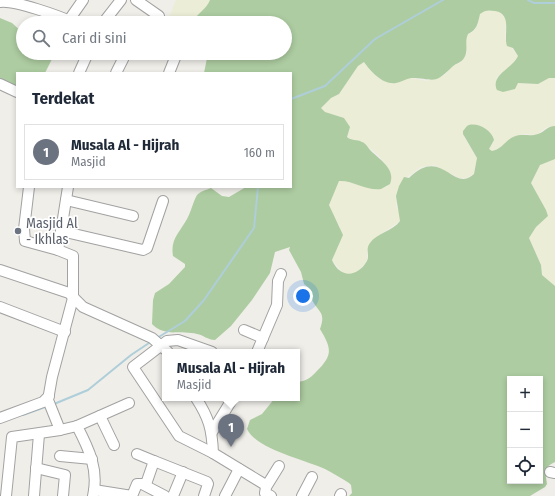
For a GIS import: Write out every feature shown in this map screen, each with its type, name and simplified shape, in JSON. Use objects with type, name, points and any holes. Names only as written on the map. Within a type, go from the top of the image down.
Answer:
[{"type":"street","points":[[75,16],[83,0]]},
{"type":"street","points":[[108,16],[120,0]]},
{"type":"street","points":[[136,0],[160,16]]},
{"type":"street","points":[[0,2],[14,1],[38,3],[61,16]]},
{"type":"street","points":[[79,72],[85,60]]},
{"type":"street","points":[[116,72],[122,60]]},
{"type":"street","points":[[168,72],[174,60]]},
{"type":"street","points":[[0,84],[16,92]]},
{"type":"street","points":[[29,188],[24,229],[25,241],[58,250],[73,256],[73,298],[52,377],[49,398],[52,411],[60,430]]},
{"type":"street","points":[[58,250],[68,188]]},
{"type":"street","points":[[66,200],[134,216]]},
{"type":"street","points":[[61,231],[143,250],[147,248],[163,201]]},
{"type":"street","points":[[0,270],[69,293],[73,298],[92,312],[159,344]]},
{"type":"street","points":[[258,349],[277,305],[278,281],[281,274]]},
{"type":"street","points":[[0,307],[65,332]]},
{"type":"street","points":[[244,330],[263,338]]},
{"type":"street","points":[[204,349],[178,340],[167,341],[159,344],[133,365],[133,369],[179,436],[184,440],[212,453],[239,469],[266,493],[279,466]]},
{"type":"street","points":[[0,418],[43,402],[49,398]]},
{"type":"street","points":[[198,401],[208,416],[212,432],[212,453]]},
{"type":"street","points":[[212,432],[231,401]]},
{"type":"street","points":[[6,496],[12,438],[77,426],[129,403]]},
{"type":"street","points":[[100,416],[114,445]]},
{"type":"street","points":[[77,426],[95,469],[94,493],[132,496],[137,484],[144,485],[165,496]]},
{"type":"street","points":[[34,496],[39,434]]},
{"type":"street","points":[[137,454],[208,483],[204,496]]},
{"type":"street","points":[[60,456],[92,459]]},
{"type":"street","points":[[144,485],[146,484],[154,461]]},
{"type":"street","points":[[36,468],[65,475],[63,496]]},
{"type":"street","points":[[225,496],[239,469]]},
{"type":"street","points":[[173,496],[183,472]]},
{"type":"street","points":[[302,496],[312,477]]},
{"type":"green space","points":[[176,0],[210,0],[207,7],[196,16],[170,16]]},
{"type":"green space","points":[[210,0],[555,0],[555,78],[549,78],[538,84],[518,83],[515,89],[503,92],[497,90],[496,80],[518,56],[513,48],[507,46],[506,20],[504,16],[501,13],[490,10],[480,14],[475,28],[468,34],[464,58],[441,77],[433,80],[411,78],[398,83],[391,83],[378,77],[364,62],[358,66],[339,94],[331,98],[321,108],[325,112],[344,118],[350,127],[347,137],[365,143],[371,151],[383,161],[391,174],[390,184],[381,189],[339,181],[329,205],[343,235],[332,260],[335,266],[344,273],[349,274],[359,270],[367,261],[370,243],[400,221],[396,196],[404,177],[409,178],[420,169],[430,166],[439,168],[460,178],[467,179],[474,174],[477,158],[463,134],[463,131],[467,126],[475,125],[483,127],[493,136],[494,140],[489,149],[492,151],[498,149],[513,137],[520,135],[535,135],[555,126],[555,159],[540,165],[531,183],[548,216],[536,227],[529,238],[541,265],[542,275],[555,286],[555,462],[546,470],[547,484],[545,487],[530,496],[349,496],[352,493],[351,485],[343,479],[325,469],[270,448],[252,436],[247,429],[250,420],[262,414],[273,401],[300,401],[300,381],[309,378],[322,366],[329,352],[327,342],[320,329],[322,323],[321,313],[311,299],[309,288],[304,284],[301,272],[289,250],[290,247],[275,252],[270,273],[252,300],[231,326],[215,340],[191,333],[168,332],[157,328],[152,324],[153,300],[155,293],[169,284],[185,267],[185,264],[173,256],[172,250],[174,240],[184,224],[197,195],[211,188],[222,196],[229,197],[244,188],[292,188],[292,72],[204,72],[207,60],[292,60],[292,16],[197,16]]},
{"type":"green space","points":[[485,10],[498,11],[503,15],[506,20],[505,39],[518,56],[511,66],[496,78],[503,92],[515,89],[518,83],[538,84],[549,78],[555,78],[555,126],[547,127],[536,135],[526,134],[514,137],[498,149],[492,151],[489,149],[494,140],[489,132],[473,124],[464,129],[464,137],[477,158],[474,174],[466,178],[459,178],[434,165],[421,167],[403,180],[399,186],[396,206],[400,215],[400,221],[375,238],[367,252],[367,261],[358,272],[352,275],[343,273],[332,260],[335,250],[338,248],[340,226],[332,215],[329,205],[334,190],[339,181],[349,181],[351,183],[387,187],[391,177],[388,168],[380,157],[363,142],[349,139],[347,137],[349,130],[344,118],[325,112],[321,108],[331,98],[339,94],[358,66],[364,62],[381,80],[410,78],[427,81],[445,75],[453,65],[460,63],[467,53],[465,41],[468,34],[473,32],[477,26],[480,14]]},
{"type":"green space","points":[[0,18],[12,23],[16,27],[16,60],[52,60],[46,72],[16,72],[16,88],[0,81]]},
{"type":"green space","points":[[555,159],[555,286],[542,275],[541,265],[529,238],[536,227],[548,216],[531,183],[540,165]]},
{"type":"waterway","points":[[292,99],[325,86],[375,39],[443,0]]},
{"type":"waterway","points":[[528,0],[534,3],[555,3]]},
{"type":"waterway","points":[[157,338],[185,321],[204,300],[254,228],[258,188]]},
{"type":"waterway","points":[[54,404],[88,390],[131,355],[152,341]]},
{"type":"waterway","points":[[23,415],[48,406]]},
{"type":"place","name":"Masjid Al - Ikhlas","points":[[18,231]]},
{"type":"place","name":"Musala Al - Hijrah","points":[[231,447]]}]
